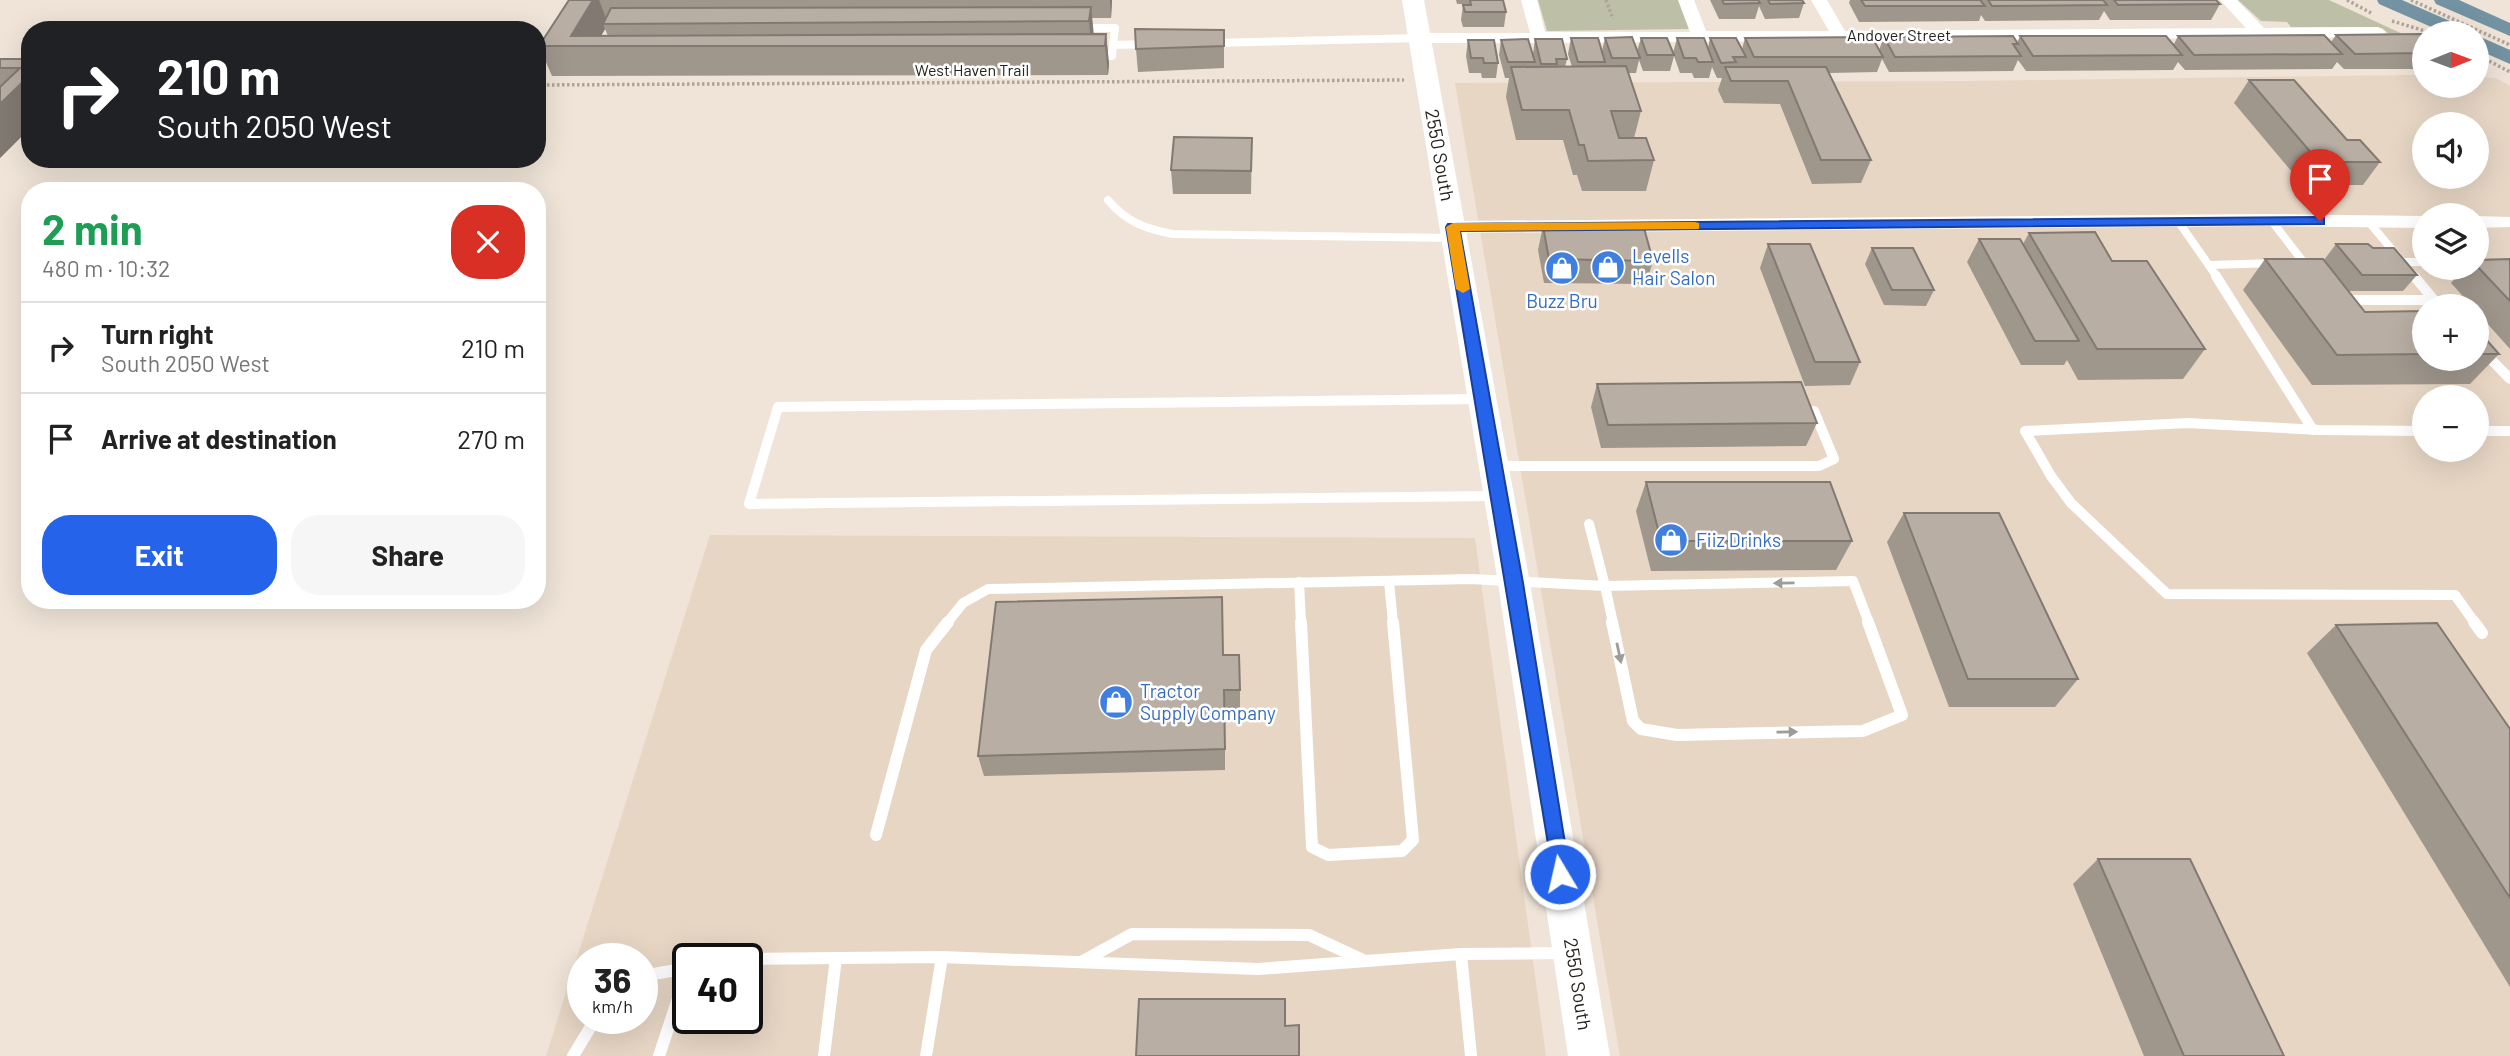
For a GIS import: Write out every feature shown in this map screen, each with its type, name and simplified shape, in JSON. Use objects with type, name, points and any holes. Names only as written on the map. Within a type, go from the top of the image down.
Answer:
[{"type":"street","name":"2550 South","points":[[1413,0],[1514,583],[1589,1056]]},
{"type":"street","points":[[1529,0],[1539,38]]},
{"type":"street","points":[[1685,0],[1700,37]]},
{"type":"street","points":[[1819,0],[1840,36]]},
{"type":"street","points":[[2228,0],[2260,33]]},
{"type":"street","name":"Andover Street","points":[[1420,38],[2378,32]]},
{"type":"street","points":[[1454,233],[2178,221],[2412,222]]},
{"type":"street","points":[[2489,222],[2509,223]]},
{"type":"lane","points":[[1073,28],[1115,28],[1112,56],[1084,56]]},
{"type":"lane","points":[[1197,43],[1420,38]]},
{"type":"lane","points":[[1113,45],[1155,44]]},
{"type":"lane","points":[[1108,200],[1121,217],[1145,229],[1173,234],[1454,233]]},
{"type":"lane","points":[[2271,220],[2318,281]]},
{"type":"lane","points":[[2178,221],[2209,265],[2313,430]]},
{"type":"lane","points":[[2368,221],[2430,294]]},
{"type":"lane","points":[[2209,265],[2303,262]]},
{"type":"lane","points":[[2402,262],[2412,262]]},
{"type":"lane","points":[[2333,300],[2412,302]]},
{"type":"lane","points":[[2489,357],[2510,379]]},
{"type":"lane","points":[[1482,399],[778,407],[749,504],[1499,495]]},
{"type":"lane","points":[[1494,466],[1819,466],[1834,459],[1814,411]]},
{"type":"lane","points":[[2412,430],[2313,430],[2188,423],[2025,431],[2051,477],[2071,503],[2167,594],[2455,595],[2482,633]]},
{"type":"lane","points":[[2489,431],[2510,431]]},
{"type":"lane","points":[[876,835],[926,650],[963,603],[988,589],[1471,579],[1605,586],[1853,582],[1902,715],[1863,731],[1677,735],[1641,729],[1633,721],[1605,586],[1589,524]]},
{"type":"lane","points":[[1299,582],[1312,847],[1328,855],[1402,851],[1413,840],[1389,581]]},
{"type":"lane","points":[[1080,962],[1132,934],[1309,934],[1366,961]]},
{"type":"lane","points":[[763,959],[942,957],[1258,969],[1461,954],[1573,953]]},
{"type":"lane","points":[[1461,954],[1471,1056]]},
{"type":"lane","points":[[926,1056],[942,957]]},
{"type":"lane","points":[[824,1056],[836,958]]},
{"type":"lane","points":[[659,1056],[672,1017]]},
{"type":"lane","points":[[573,1056],[585,1034]]},
{"type":"path","points":[[1606,0],[1616,28]]},
{"type":"path","points":[[2411,0],[2510,45]]},
{"type":"path","points":[[2489,61],[2510,72]]},
{"type":"path","name":"West Haven Trail","points":[[546,85],[1408,80]]},
{"type":"shaded area","points":[[2412,75],[2412,98],[2489,98],[2489,78],[2496,78],[2510,86],[2510,1056],[1620,1056],[1455,83],[1969,81]]},
{"type":"shaded area","points":[[710,535],[1475,538],[1546,1056],[546,1056],[567,989],[567,1034],[658,1034],[658,943],[582,943]]},
{"type":"green space","points":[[1538,0],[1679,0],[1691,29],[1547,31]]},
{"type":"green space","points":[[2238,0],[2329,0],[2407,36],[2391,36],[2382,28],[2373,27],[2291,27],[2287,22],[2261,21]]},
{"type":"building","points":[[569,0],[593,0],[571,36],[1106,34],[1105,46],[546,46],[546,35]]},
{"type":"building","points":[[1470,0],[1503,0],[1506,12],[1465,12],[1463,5],[1471,5]]},
{"type":"building","points":[[1722,0],[1758,0],[1760,3],[1724,4]]},
{"type":"building","points":[[1768,0],[1802,0],[1804,3],[1770,4]]},
{"type":"building","points":[[1861,0],[1980,0],[1985,6],[1865,6]]},
{"type":"building","points":[[1988,0],[2103,0],[2107,5],[1992,6]]},
{"type":"building","points":[[2114,0],[2216,0],[2220,4],[2118,5]]},
{"type":"building","points":[[1091,7],[1089,21],[603,24],[611,8]]},
{"type":"building","points":[[1135,29],[1224,30],[1224,46],[1136,49]]},
{"type":"building","points":[[2412,34],[2412,53],[2355,54],[2336,35]]},
{"type":"building","points":[[2324,35],[2342,54],[2194,55],[2178,36]]},
{"type":"building","points":[[2013,36],[2018,44],[2013,44],[2021,56],[1895,57],[1884,37]]},
{"type":"building","points":[[2020,36],[2166,36],[2182,55],[2033,56]]},
{"type":"building","points":[[1632,37],[1640,58],[1612,58],[1605,38]]},
{"type":"building","points":[[1872,37],[1883,57],[1754,57],[1745,38]]},
{"type":"building","points":[[1571,38],[1598,38],[1605,62],[1578,62]]},
{"type":"building","points":[[1641,38],[1667,38],[1674,55],[1647,55]]},
{"type":"building","points":[[1677,38],[1704,38],[1713,62],[1684,58]]},
{"type":"building","points":[[1710,38],[1736,38],[1746,57],[1733,57],[1736,62],[1721,63]]},
{"type":"building","points":[[1528,39],[1535,62],[1508,62],[1501,40]]},
{"type":"building","points":[[1535,39],[1562,39],[1567,59],[1556,59],[1557,64],[1541,64]]},
{"type":"building","points":[[1468,40],[1494,40],[1498,63],[1484,63],[1483,58],[1471,58]]},
{"type":"building","points":[[0,59],[21,59],[21,84],[0,104],[0,87],[20,68],[0,68]]},
{"type":"building","points":[[1626,66],[1641,111],[1611,111],[1619,138],[1646,138],[1654,160],[1588,161],[1584,145],[1579,145],[1569,110],[1522,110],[1511,67]]},
{"type":"building","points":[[1725,67],[1826,67],[1871,160],[1821,160],[1788,81],[1731,81]]},
{"type":"building","points":[[2249,80],[2294,80],[2347,140],[2360,140],[2380,162],[2319,162]]},
{"type":"building","points":[[1174,137],[1252,138],[1251,171],[1171,170]]},
{"type":"building","points":[[1543,226],[1644,228],[1653,261],[1549,259]]},
{"type":"building","points":[[2095,232],[2112,261],[2147,261],[2205,349],[2097,349],[2029,233]]},
{"type":"building","points":[[1979,239],[2020,239],[2079,341],[2035,341]]},
{"type":"building","points":[[1768,244],[1810,244],[1860,362],[1815,362]]},
{"type":"building","points":[[2336,244],[2368,244],[2373,248],[2394,248],[2412,269],[2412,275],[2362,275]]},
{"type":"building","points":[[1872,248],[1913,248],[1934,290],[1892,290]]},
{"type":"building","points":[[2265,259],[2323,259],[2365,312],[2412,311],[2412,354],[2337,355]]},
{"type":"building","points":[[2510,259],[2510,301],[2489,279],[2489,260]]},
{"type":"building","points":[[2489,343],[2499,354],[2489,354]]},
{"type":"building","points":[[1801,382],[1817,423],[1608,425],[1597,384]]},
{"type":"building","points":[[1646,482],[1830,482],[1852,541],[1661,541]]},
{"type":"building","points":[[1904,513],[1999,513],[2078,679],[1968,679]]},
{"type":"building","name":"Tractor Supply Company","points":[[1222,597],[1223,655],[1239,655],[1240,690],[1224,690],[1225,749],[978,756],[996,602]]},
{"type":"building","points":[[2437,623],[2510,729],[2510,898],[2336,625]]},
{"type":"building","points":[[2098,859],[2190,859],[2284,1056],[2184,1056]]},
{"type":"building","points":[[1139,999],[1285,999],[1285,1026],[1299,1025],[1299,1056],[1136,1056]]},
{"type":"waterway","points":[[2386,0],[2434,21]]},
{"type":"waterway","points":[[2443,0],[2510,30]]},
{"type":"waterway","points":[[2489,48],[2510,58]]},
{"type":"slow traffic","points":[[1463,289],[1453,227],[1695,226]]},
{"type":"place","name":"Levells Hair Salon","points":[[1608,267]]},
{"type":"place","name":"Buzz Bru","points":[[1562,268]]},
{"type":"place","name":"Fiiz Drinks","points":[[1671,540]]},
{"type":"place","name":"Tractor Supply Company","points":[[1116,702]]},
{"type":"route","points":[[1560,874],[1453,227],[2320,221]]}]
